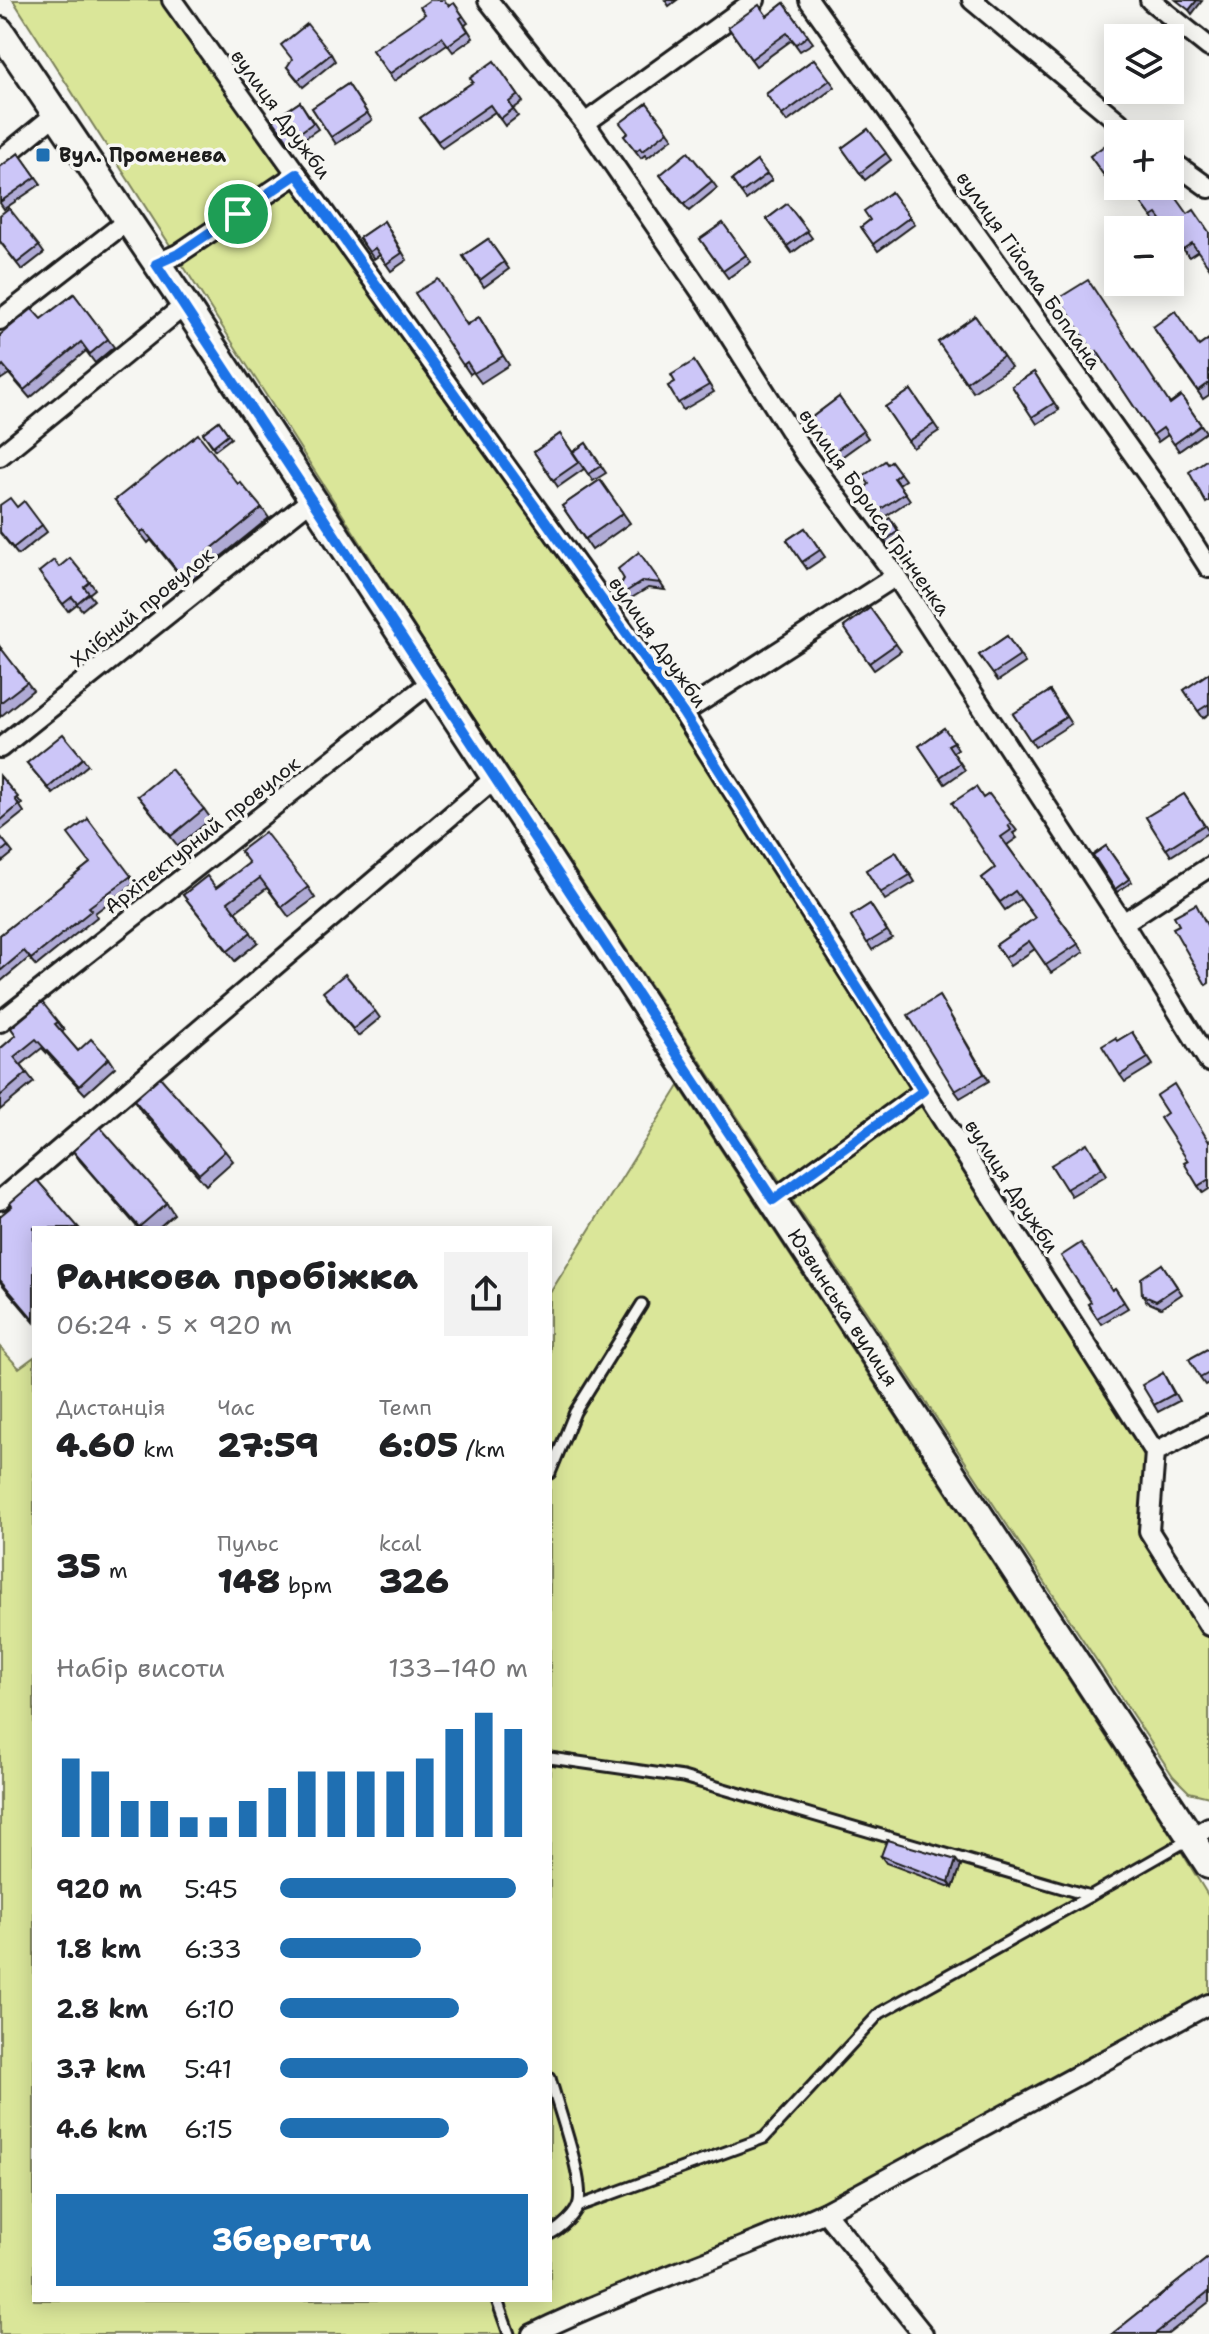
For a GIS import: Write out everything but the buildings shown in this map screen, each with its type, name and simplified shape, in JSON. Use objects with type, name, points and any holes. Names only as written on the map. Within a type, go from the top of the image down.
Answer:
[{"type":"main road","name":"Юзвинська вулиця","points":[[0,31],[185,305],[773,1200],[1200,1832],[1209,1865]]},
{"type":"street","name":"вулиця Дружби","points":[[172,0],[683,713],[1155,1452]]},
{"type":"street","name":"вулиця Бориса Грінченка","points":[[488,0],[585,123],[710,305],[804,453],[896,576],[1123,923],[1209,1062]]},
{"type":"street","points":[[585,123],[755,0]]},
{"type":"street","name":"вулиця Гійома Боплана","points":[[809,0],[1163,496],[1209,568]]},
{"type":"street","points":[[972,0],[1116,120]]},
{"type":"street","points":[[1150,0],[1209,47]]},
{"type":"street","points":[[0,160],[56,114]]},
{"type":"street","points":[[1184,170],[1209,188]]},
{"type":"street","points":[[156,264],[178,254],[297,174]]},
{"type":"street","points":[[0,320],[127,221]]},
{"type":"street","points":[[0,456],[185,305]]},
{"type":"street","name":"Хлібний провулок","points":[[0,748],[311,500]]},
{"type":"street","points":[[683,713],[896,576]]},
{"type":"street","name":"Архітектурний провулок","points":[[0,1022],[431,682]]},
{"type":"street","points":[[0,1200],[495,778]]},
{"type":"street","points":[[1123,923],[1209,867]]},
{"type":"street","points":[[773,1200],[923,1091]]},
{"type":"street","points":[[1209,1424],[1155,1452],[1149,1531],[1209,1626]]},
{"type":"street","points":[[532,2334],[585,2308],[775,2235],[825,2212],[1209,2004]]},
{"type":"street","points":[[825,2212],[923,2334]]},
{"type":"lane","points":[[552,1468],[575,1412],[642,1304]]},
{"type":"lane","points":[[552,1758],[683,1777],[1090,1896]]},
{"type":"lane","points":[[552,2233],[579,2206],[764,2138],[880,2013],[1200,1832]]},
{"type":"lane","points":[[552,2085],[580,2184],[579,2206]]},
{"type":"lane","points":[[498,2302],[509,2334]]},
{"type":"green space","points":[[13,0],[172,0],[683,713],[1155,1452],[1149,1531],[1209,1626],[1209,1797],[1189,1792],[1173,1776],[444,673]]},
{"type":"green space","points":[[679,1086],[1209,1897],[1209,2004],[825,2212],[532,2334],[0,2334],[0,1347],[19,1368],[32,1358],[32,2302],[552,2302],[552,1290]]},
{"type":"place","name":"Вул. Променева","points":[[43,155]]},
{"type":"route","points":[[297,174],[683,713],[923,1091],[773,1200],[156,264],[178,254],[238,214],[297,174]]}]
